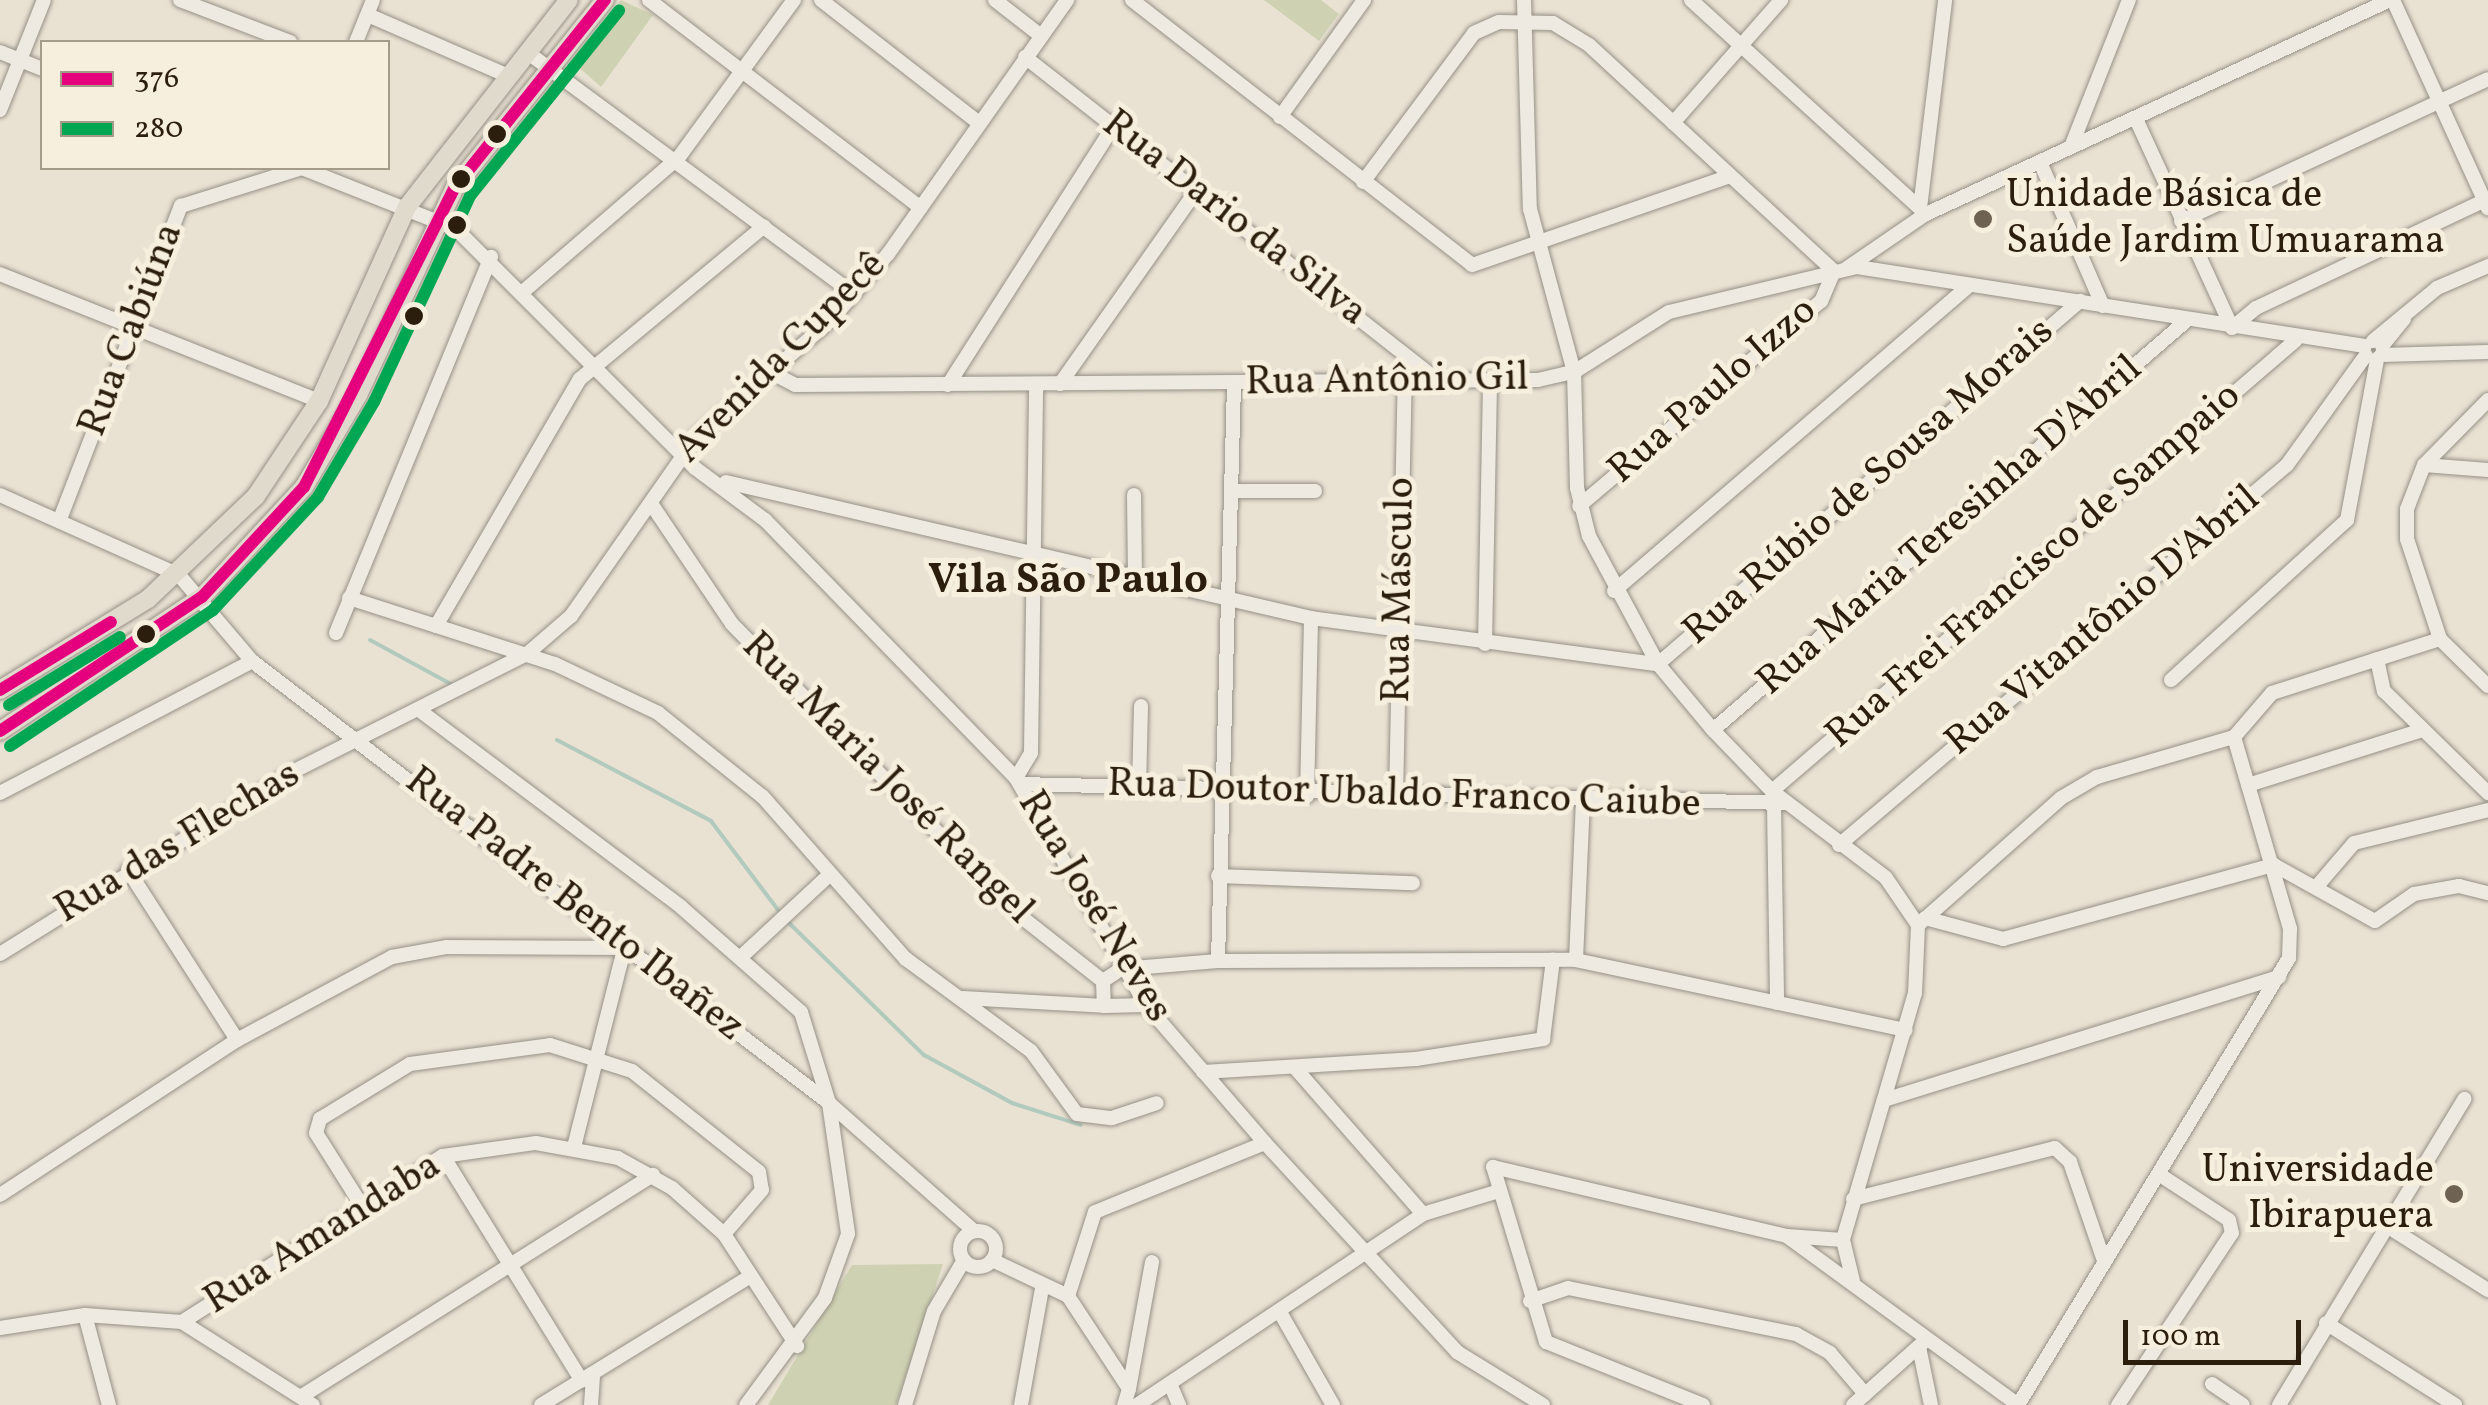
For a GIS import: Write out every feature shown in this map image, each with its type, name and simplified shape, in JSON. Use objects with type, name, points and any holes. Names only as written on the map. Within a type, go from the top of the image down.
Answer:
[{"type":"main road","points":[[0,690],[179,575],[256,496],[319,401],[407,207],[569,0]]},
{"type":"main road","points":[[0,731],[202,598],[326,453],[436,218],[604,0]]},
{"type":"street","points":[[0,110],[44,0]]},
{"type":"street","points":[[180,0],[285,40]]},
{"type":"street","points":[[649,0],[921,208]]},
{"type":"street","points":[[525,290],[679,157],[745,72],[794,0]]},
{"type":"street","points":[[821,0],[978,123]]},
{"type":"street","points":[[995,0],[1041,36]]},
{"type":"street","name":"Avenida Cupecê","points":[[360,738],[527,654],[596,588],[682,453],[854,294],[921,208],[1067,0]]},
{"type":"street","points":[[1132,0],[1472,265],[1540,245],[1728,176]]},
{"type":"street","points":[[1280,117],[1364,0]]},
{"type":"street","points":[[1524,0],[1528,193],[1574,372],[1579,506],[1614,591],[1658,664],[1778,800],[1886,878],[1921,921],[2004,940],[2274,865],[2318,885],[2375,922],[2414,894],[2459,886],[2488,893]]},
{"type":"street","points":[[1692,0],[1740,49],[1923,211]]},
{"type":"street","points":[[1672,123],[1781,0]]},
{"type":"street","points":[[1923,211],[1945,0]]},
{"type":"street","points":[[2071,147],[2130,0]]},
{"type":"street","points":[[1364,182],[1466,42],[1486,26],[1524,20],[1571,31],[1728,176],[1841,270],[1923,211],[2136,119],[2391,0],[2487,203],[2256,308],[2232,328],[2136,119]]},
{"type":"street","points":[[357,40],[370,7],[508,76]]},
{"type":"street","points":[[0,52],[40,68]]},
{"type":"street","points":[[527,52],[556,66],[679,157],[854,294]]},
{"type":"street","name":"Rua Dario da Silva","points":[[1025,57],[1441,383]]},
{"type":"street","points":[[2180,221],[2488,79]]},
{"type":"street","points":[[948,385],[1115,124]]},
{"type":"street","points":[[2040,162],[2103,306]]},
{"type":"street","name":"Rua Cabiúna","points":[[60,519],[180,206],[296,170]]},
{"type":"street","name":"Rua José Neves","points":[[307,170],[436,218],[491,256],[682,453],[721,480],[1018,781],[1146,1005],[1265,1143],[1457,1352],[1543,1405]]},
{"type":"street","points":[[1060,384],[1197,190]]},
{"type":"street","points":[[436,626],[595,362],[764,226]]},
{"type":"street","points":[[336,633],[491,256]]},
{"type":"street","name":"Rua Vitantônio D'Abril","points":[[1839,845],[2288,465],[2346,379],[2437,288],[2488,266]]},
{"type":"street","name":"Rua Antônio Gil","points":[[770,372],[796,386],[1490,381],[1574,372],[1648,320],[1841,270],[2080,300],[2373,352],[2488,352]]},
{"type":"street","name":"Rua Paulo Izzo","points":[[1579,506],[1820,301],[1841,270]]},
{"type":"street","points":[[0,274],[319,401]]},
{"type":"street","points":[[1614,591],[1970,284]]},
{"type":"street","name":"Rua Rúbio de Sousa Morais","points":[[1658,664],[2080,300]]},
{"type":"street","name":"Rua Maria Teresinha D'Abril","points":[[1713,730],[2186,321]]},
{"type":"street","name":"Rua Frei Francisco de Sampaio","points":[[1778,800],[2296,340]]},
{"type":"street","points":[[2171,680],[2347,520],[2372,391],[2373,352]]},
{"type":"street","points":[[1485,644],[1490,381]]},
{"type":"street","points":[[1218,962],[1234,383]]},
{"type":"street","points":[[1018,781],[1030,753],[1036,384]]},
{"type":"street","name":"Rua Másculo","points":[[1396,796],[1405,384]]},
{"type":"street","points":[[2488,400],[2424,465],[2411,488],[2407,539],[2440,639],[2488,686]]},
{"type":"street","points":[[2424,465],[2488,470]]},
{"type":"street","points":[[721,480],[1310,618],[1399,635],[1658,664]]},
{"type":"street","points":[[1231,491],[1315,491]]},
{"type":"street","name":"Rua Padre Bento Ibañez","points":[[0,495],[179,575],[252,661],[360,738],[623,949],[829,1103],[974,1232],[994,1242],[992,1260]]},
{"type":"street","points":[[1134,495],[1134,579]]},
{"type":"street","name":"Rua Maria José Rangel","points":[[652,505],[732,624],[1019,916],[1103,980]]},
{"type":"street","points":[[349,598],[527,654],[681,728],[763,798],[828,876],[906,959],[1031,1051],[1077,1114],[1112,1118],[1157,1103]]},
{"type":"street","points":[[1307,796],[1310,618]]},
{"type":"street","points":[[1852,1282],[1844,1240],[1906,1030],[1921,921],[2085,784],[2234,737],[2272,693],[2440,639]]},
{"type":"street","points":[[2377,659],[2384,690],[2488,793]]},
{"type":"street","points":[[0,794],[252,661]]},
{"type":"street","points":[[1139,788],[1141,706]]},
{"type":"street","points":[[419,710],[742,956],[801,1012],[829,1103],[848,1234],[797,1346],[746,1405]]},
{"type":"street","points":[[2248,785],[2422,730]]},
{"type":"street","points":[[1788,1236],[1852,1282],[1922,1344],[2018,1405],[2102,1258],[2160,1175],[2280,977],[2292,944],[2274,865],[2234,737]]},
{"type":"street","name":"Rua das Flechas","points":[[0,954],[128,870],[360,738]]},
{"type":"street","name":"Rua Doutor Ubaldo Franco Caiube","points":[[1018,781],[1307,796],[1778,800]]},
{"type":"street","points":[[1777,1003],[1778,800]]},
{"type":"street","points":[[1576,960],[1584,801]]},
{"type":"street","points":[[2318,885],[2354,843],[2488,810]]},
{"type":"street","points":[[128,870],[237,1040]]},
{"type":"street","points":[[742,956],[828,876]]},
{"type":"street","points":[[1218,876],[1413,883]]},
{"type":"street","points":[[0,1195],[237,1040],[392,957],[448,947],[623,949],[574,1146]]},
{"type":"street","points":[[1203,1072],[1296,1069],[1543,1040],[1554,960]]},
{"type":"street","points":[[1104,1006],[1103,980],[1122,968],[1218,962],[1576,960],[1906,1030]]},
{"type":"street","points":[[1884,1100],[2280,977]]},
{"type":"street","points":[[958,997],[1146,1005]]},
{"type":"street","points":[[362,1206],[315,1126],[358,1092],[410,1064],[478,1048],[596,1053],[667,1096],[764,1178],[724,1234]]},
{"type":"street","points":[[1296,1069],[1423,1214]]},
{"type":"street","points":[[2280,1405],[2464,1099]]},
{"type":"street","points":[[1068,1296],[1095,1212],[1265,1143]]},
{"type":"street","name":"Rua Amandaba","points":[[182,1322],[443,1156],[574,1146],[653,1175],[724,1234],[797,1346]]},
{"type":"street","points":[[1853,1199],[2055,1148],[2070,1162],[2102,1258]]},
{"type":"street","points":[[443,1156],[588,1378],[590,1405]]},
{"type":"street","points":[[1703,1405],[1558,1351],[1530,1301],[1493,1167],[1788,1236],[1844,1240]]},
{"type":"street","points":[[0,1328],[86,1315],[182,1322],[308,1400],[510,1264],[653,1175]]},
{"type":"street","points":[[2118,1405],[2232,1234],[2228,1220],[2160,1175]]},
{"type":"street","points":[[1137,1405],[1280,1314],[1363,1252],[1423,1214],[1499,1191]]},
{"type":"street","points":[[2387,1226],[2488,1290]]},
{"type":"street","points":[[905,1405],[934,1311],[964,1260],[961,1243],[974,1232]]},
{"type":"street","points":[[964,1260],[992,1260],[1042,1288],[1068,1296],[1130,1389]]},
{"type":"street","points":[[1124,1405],[1152,1262]]},
{"type":"street","points":[[541,1405],[751,1276]]},
{"type":"street","points":[[1021,1405],[1042,1288]]},
{"type":"street","points":[[1530,1301],[1568,1288],[1796,1334],[1830,1353],[1866,1394]]},
{"type":"street","points":[[1280,1314],[1333,1405]]},
{"type":"street","points":[[86,1315],[108,1405]]},
{"type":"street","points":[[2326,1323],[2455,1405]]},
{"type":"street","points":[[1853,1405],[1922,1344]]},
{"type":"street","points":[[1922,1344],[1931,1405]]},
{"type":"street","points":[[2212,1384],[2243,1405]]},
{"type":"street","points":[[1171,1386],[1179,1405]]},
{"type":"green space","points":[[621,0],[653,15],[601,87],[574,63]]},
{"type":"green space","points":[[1264,0],[1321,0],[1339,14],[1319,41]]},
{"type":"green space","points":[[943,1264],[896,1405],[768,1405],[852,1265]]},
{"type":"waterway","points":[[370,640],[451,684]]},
{"type":"waterway","points":[[557,740],[711,821],[781,914]]},
{"type":"waterway","points":[[787,921],[924,1055],[1012,1103],[1081,1125]]},
{"type":"transit line","name":"376","points":[[0,731],[202,597],[304,487],[455,187],[605,0]]},
{"type":"transit line","name":"280","points":[[10,746],[213,610],[318,497],[374,402],[470,196],[619,11]]},
{"type":"transit line","name":"376","points":[[0,690],[111,622]]},
{"type":"transit line","name":"280","points":[[9,705],[120,637]]},
{"type":"place","name":"Unidade Básica de Saúde Jardim Umuarama","points":[[1983,219]]},
{"type":"place","name":"Universidade Ibirapuera","points":[[2454,1194]]},
{"type":"district","name":"Vila São Paulo","points":[[1068,582]]}]
